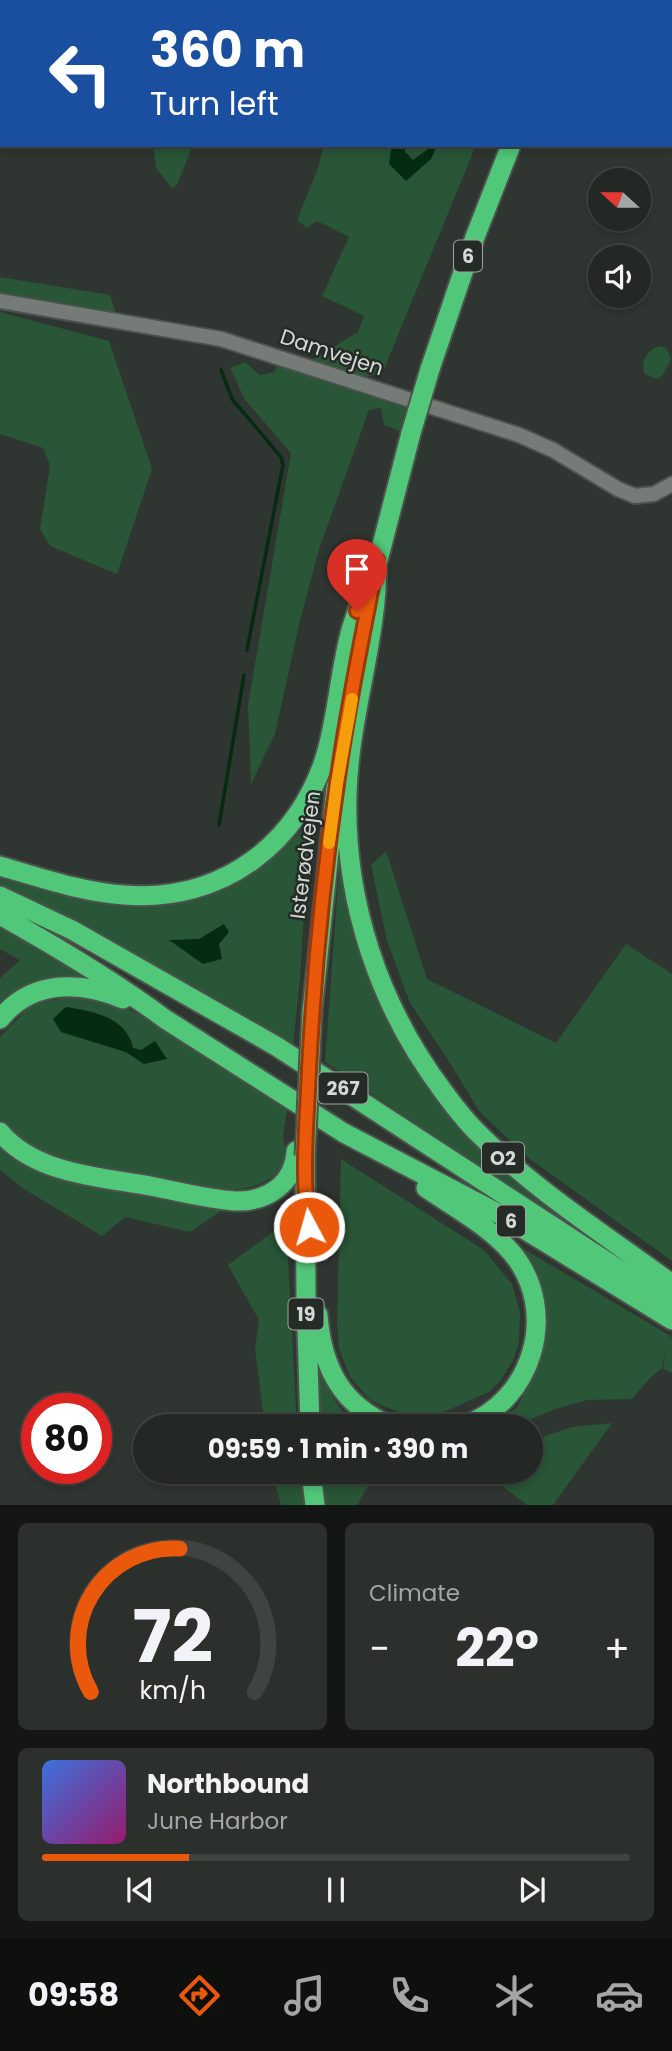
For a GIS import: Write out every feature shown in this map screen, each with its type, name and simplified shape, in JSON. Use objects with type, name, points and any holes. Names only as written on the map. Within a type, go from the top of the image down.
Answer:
[{"type":"highway","name":"Isterødvejen","points":[[310,1414],[305,1203],[301,1153],[312,1013],[337,783],[377,560],[411,433],[475,237],[510,147]]},
{"type":"highway","points":[[0,866],[102,892],[158,896],[177,894],[226,877],[270,847],[288,830],[302,810],[322,768],[350,632],[377,560]]},
{"type":"highway","name":"O2","points":[[377,560],[377,593],[348,772],[347,819],[358,908],[382,987],[422,1062],[477,1133],[528,1177],[672,1284]]},
{"type":"highway","name":"267","points":[[0,896],[72,930],[276,1046],[672,1304]]},
{"type":"highway","name":"6","points":[[0,915],[50,943],[165,1020],[344,1133],[500,1215],[672,1320]]},
{"type":"highway","name":"6","points":[[0,1019],[17,1003],[39,991],[71,985],[113,995],[165,1020]]},
{"type":"highway","points":[[0,1132],[18,1149],[50,1165],[229,1201],[255,1200],[274,1192],[301,1153]]},
{"type":"highway","points":[[344,1133],[483,1226],[513,1254],[527,1276],[537,1320],[535,1343],[526,1369],[515,1389],[486,1414]]},
{"type":"highway","points":[[305,1203],[316,1277],[320,1337],[327,1363],[338,1384],[351,1400],[369,1414]]},
{"type":"highway","points":[[312,1484],[315,1505]]},
{"type":"street","name":"Damvejen","points":[[0,301],[222,339],[519,435],[553,450],[618,489],[635,496],[654,494],[672,484]]},
{"type":"shaded area","points":[[153,147],[192,147],[177,185],[172,188],[156,168]]},
{"type":"shaded area","points":[[323,147],[392,147],[389,164],[431,159],[436,147],[475,147],[382,374],[362,377],[310,361],[358,332],[364,316],[322,296],[349,237],[317,221],[307,228],[297,220],[317,171]]},
{"type":"shaded area","points":[[392,147],[405,147],[405,152],[413,160],[428,147],[436,147],[431,159],[406,181],[389,164]]},
{"type":"shaded area","points":[[405,147],[428,147],[413,160],[405,152]]},
{"type":"shaded area","points":[[0,277],[110,295],[117,316],[0,294]]},
{"type":"shaded area","points":[[0,312],[109,341],[152,469],[117,574],[50,546],[40,529],[50,466],[43,448],[0,434]]},
{"type":"shaded area","points":[[660,346],[667,349],[671,359],[663,375],[656,379],[645,374],[643,365],[648,353]]},
{"type":"shaded area","points":[[245,362],[260,375],[274,372],[277,366],[409,404],[402,432],[384,425],[381,408],[369,410],[319,549],[275,734],[251,784],[248,705],[291,453],[245,400],[230,368]]},
{"type":"shaded area","points":[[310,823],[293,1047],[0,887],[0,871],[156,904],[205,896],[274,857]]},
{"type":"shaded area","points":[[386,851],[427,979],[556,1043],[626,944],[672,974],[672,1261],[527,1157],[479,1111],[410,1003],[387,941],[371,865]]},
{"type":"shaded area","points":[[340,857],[358,949],[383,1014],[426,1083],[672,1292],[524,1197],[325,1062]]},
{"type":"shaded area","points":[[0,919],[96,977],[0,1015],[0,978],[20,960],[0,949]]},
{"type":"shaded area","points":[[224,924],[229,932],[219,944],[222,959],[203,964],[169,940],[199,939]]},
{"type":"shaded area","points":[[85,994],[138,1014],[190,1043],[287,1110],[283,1135],[287,1166],[254,1186],[216,1189],[70,1166],[26,1147],[0,1119],[0,1037],[32,1004]],"holes":[[[66,1007],[116,1022],[124,1029],[133,1048],[141,1050],[144,1064],[126,1052],[61,1032],[53,1019]]]},
{"type":"shaded area","points":[[66,1007],[98,1014],[116,1023],[124,1029],[133,1048],[141,1050],[155,1041],[167,1059],[144,1064],[126,1052],[61,1032],[53,1019]]},
{"type":"shaded area","points":[[0,1138],[12,1152],[224,1209],[190,1232],[125,1217],[102,1236],[24,1189],[0,1170]]},
{"type":"shaded area","points":[[341,1159],[484,1250],[512,1284],[520,1312],[519,1342],[513,1361],[500,1381],[489,1392],[439,1414],[403,1414],[370,1400],[350,1377],[339,1349],[337,1325]]},
{"type":"shaded area","points":[[286,1222],[296,1414],[263,1414],[255,1349],[259,1320],[228,1265]]},
{"type":"shaded area","points":[[524,1249],[669,1335],[672,1338],[672,1373],[663,1369],[667,1346],[662,1368],[632,1399],[587,1400],[543,1414],[508,1414],[517,1407],[539,1365],[547,1314],[535,1270]]},
{"type":"shaded area","points":[[319,1369],[345,1414],[319,1414]]},
{"type":"shaded area","points":[[612,1423],[553,1505],[527,1505],[499,1484],[543,1484],[543,1437],[572,1427]]},
{"type":"shaded area","points":[[275,1484],[301,1484],[304,1505],[281,1505]]},
{"type":"shaded area","points":[[323,1484],[369,1484],[357,1505],[326,1505]]},
{"type":"waterway","points":[[221,370],[232,399],[281,457],[283,465],[247,650]]},
{"type":"waterway","points":[[219,825],[244,675]]},
{"type":"slow traffic","points":[[329,843],[352,699]]},
{"type":"route","points":[[309,1227],[305,1203],[305,1156],[318,944],[337,783],[377,560],[357,611]]}]
